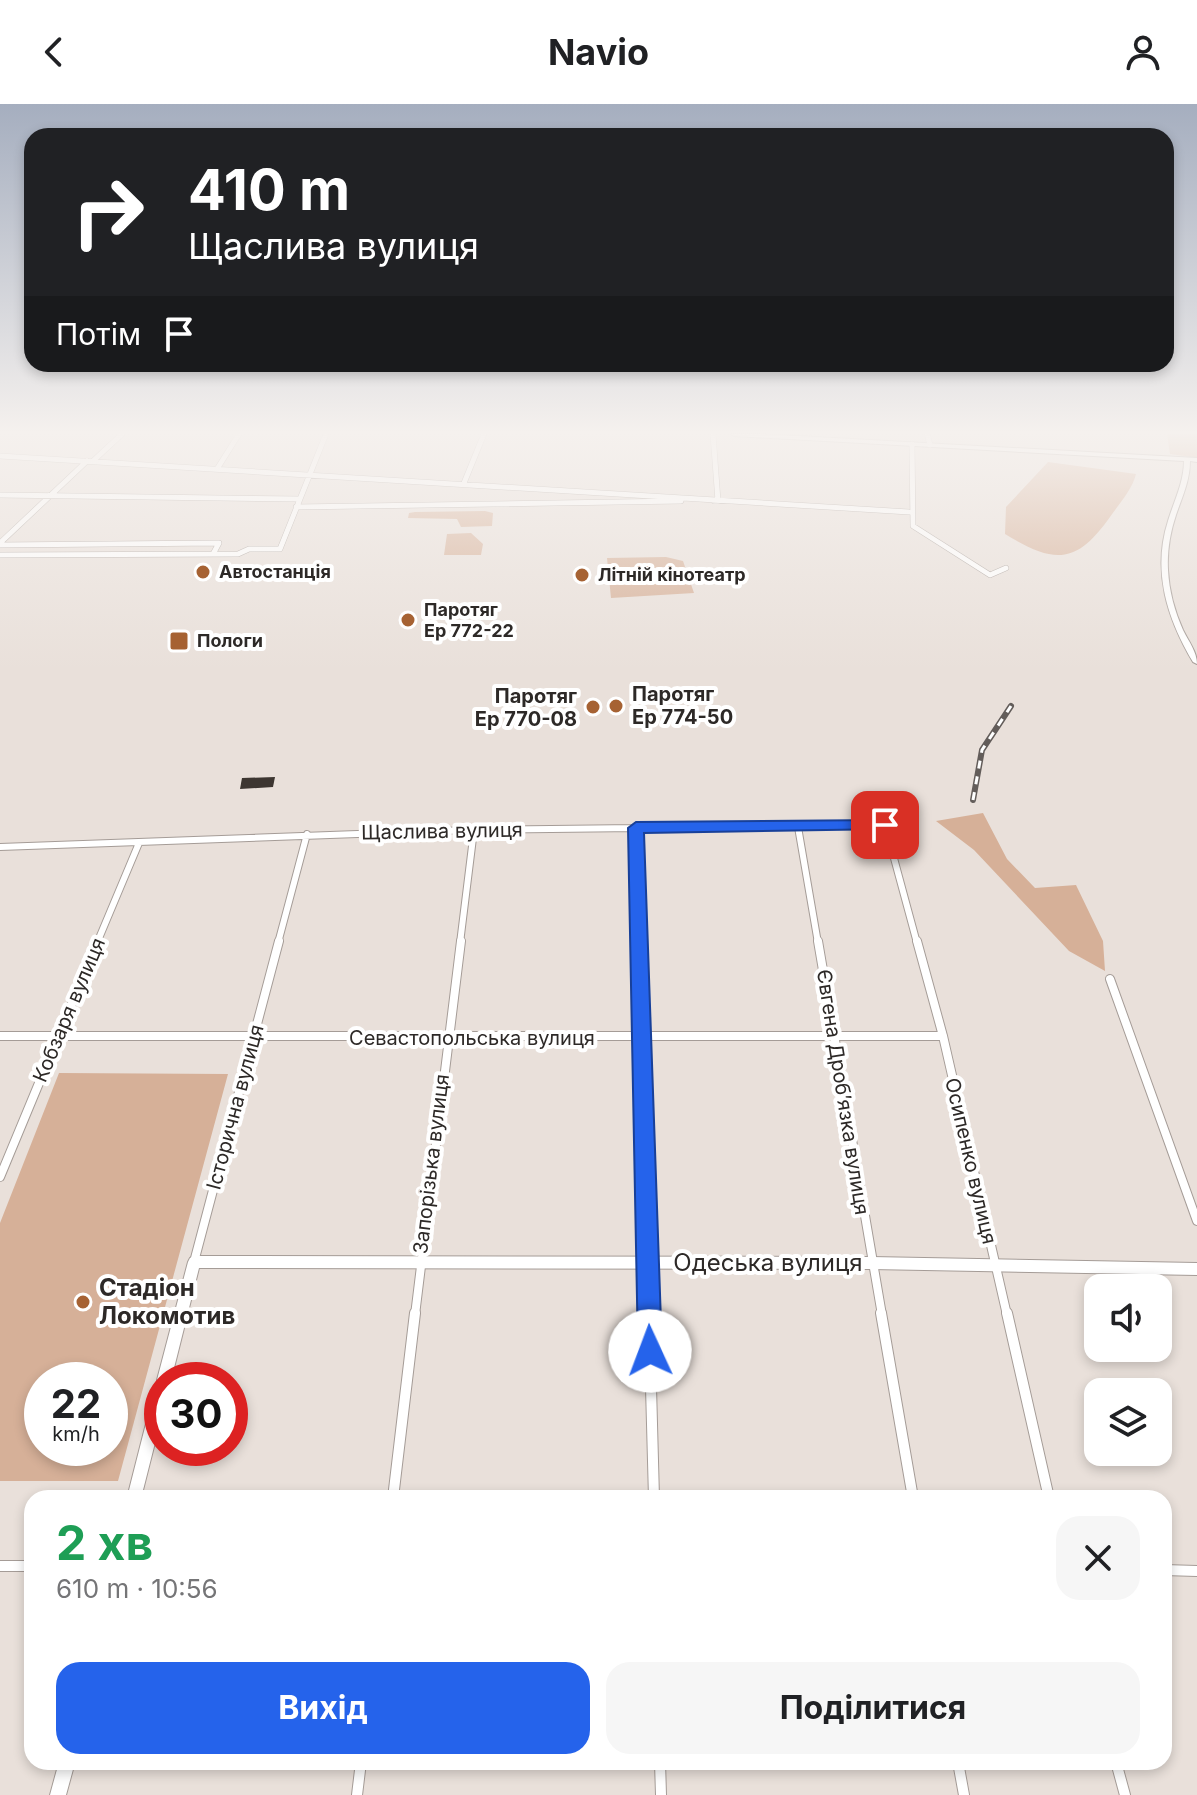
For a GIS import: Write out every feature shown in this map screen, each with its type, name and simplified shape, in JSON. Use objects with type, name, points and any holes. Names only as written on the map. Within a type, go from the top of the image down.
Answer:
[{"type":"street","points":[[0,544],[32,513]]},
{"type":"street","points":[[0,555],[213,554],[280,549],[294,513]]},
{"type":"street","points":[[909,513],[918,531],[990,575],[1006,568]]},
{"type":"street","points":[[1174,513],[1165,543],[1166,593],[1175,625],[1197,662]]},
{"type":"street","points":[[0,544],[219,543],[213,554]]},
{"type":"street","name":"Щаслива вулиця","points":[[0,847],[307,834],[885,825]]},
{"type":"street","name":"Осипенко вулиця","points":[[885,825],[943,1036],[1047,1490]]},
{"type":"street","name":"Євгена Дроб’язка вулиця","points":[[798,827],[912,1490]]},
{"type":"street","points":[[636,828],[654,1490]]},
{"type":"street","name":"Запорізька вулиця","points":[[394,1490],[419,1262],[474,830]]},
{"type":"street","name":"Історична вулиця","points":[[169,1362],[307,834]]},
{"type":"street","name":"Кобзаря вулиця","points":[[0,1177],[139,843]]},
{"type":"street","points":[[1110,979],[1197,1221]]},
{"type":"street","name":"Севастопольська вулиця","points":[[0,1036],[943,1036]]},
{"type":"street","name":"Одеська вулиця","points":[[194,1262],[871,1263],[1197,1269]]},
{"type":"street","points":[[136,1490],[144,1459]]},
{"type":"street","points":[[0,1566],[24,1566]]},
{"type":"street","points":[[1172,1570],[1197,1571]]},
{"type":"street","points":[[58,1795],[65,1770]]},
{"type":"street","points":[[357,1795],[360,1770]]},
{"type":"street","points":[[660,1770],[661,1795]]},
{"type":"street","points":[[959,1770],[964,1795]]},
{"type":"street","points":[[1118,1770],[1125,1795]]},
{"type":"shaded area","points":[[409,513],[493,513],[492,526],[461,527],[457,519],[408,518]]},
{"type":"shaded area","points":[[1006,513],[1113,513],[1086,544],[1063,555],[1037,551],[1005,534]]},
{"type":"shaded area","points":[[471,533],[483,544],[481,555],[444,555],[447,534]]},
{"type":"shaded area","points":[[666,557],[683,561],[694,593],[611,598],[607,558]]},
{"type":"shaded area","points":[[983,813],[1007,859],[1035,888],[1076,885],[1103,941],[1105,971],[1069,951],[974,850],[936,821]]},
{"type":"shaded area","name":"Стадіон Локомотив","points":[[59,1073],[228,1074],[150,1362],[144,1362],[144,1385],[128,1444],[128,1362],[24,1362],[24,1466],[122,1466],[118,1481],[0,1481],[0,1223]]},
{"type":"building","points":[[275,777],[273,787],[240,789],[242,778]]},
{"type":"railway","points":[[973,800],[982,750],[1011,706]]},
{"type":"place","name":"Автостанція","points":[[203,572]]},
{"type":"place","name":"Літній кінотеатр","points":[[582,575]]},
{"type":"place","name":"Паротяг Ер 772-22","points":[[408,620]]},
{"type":"place","name":"Пологи","points":[[179,641]]},
{"type":"place","name":"Паротяг Ер 774-50","points":[[616,706]]},
{"type":"place","name":"Паротяг Ер 770-08","points":[[593,707]]},
{"type":"place","name":"Стадіон Локомотив","points":[[83,1302]]},
{"type":"route","points":[[650,1351],[636,828],[885,825]]}]
